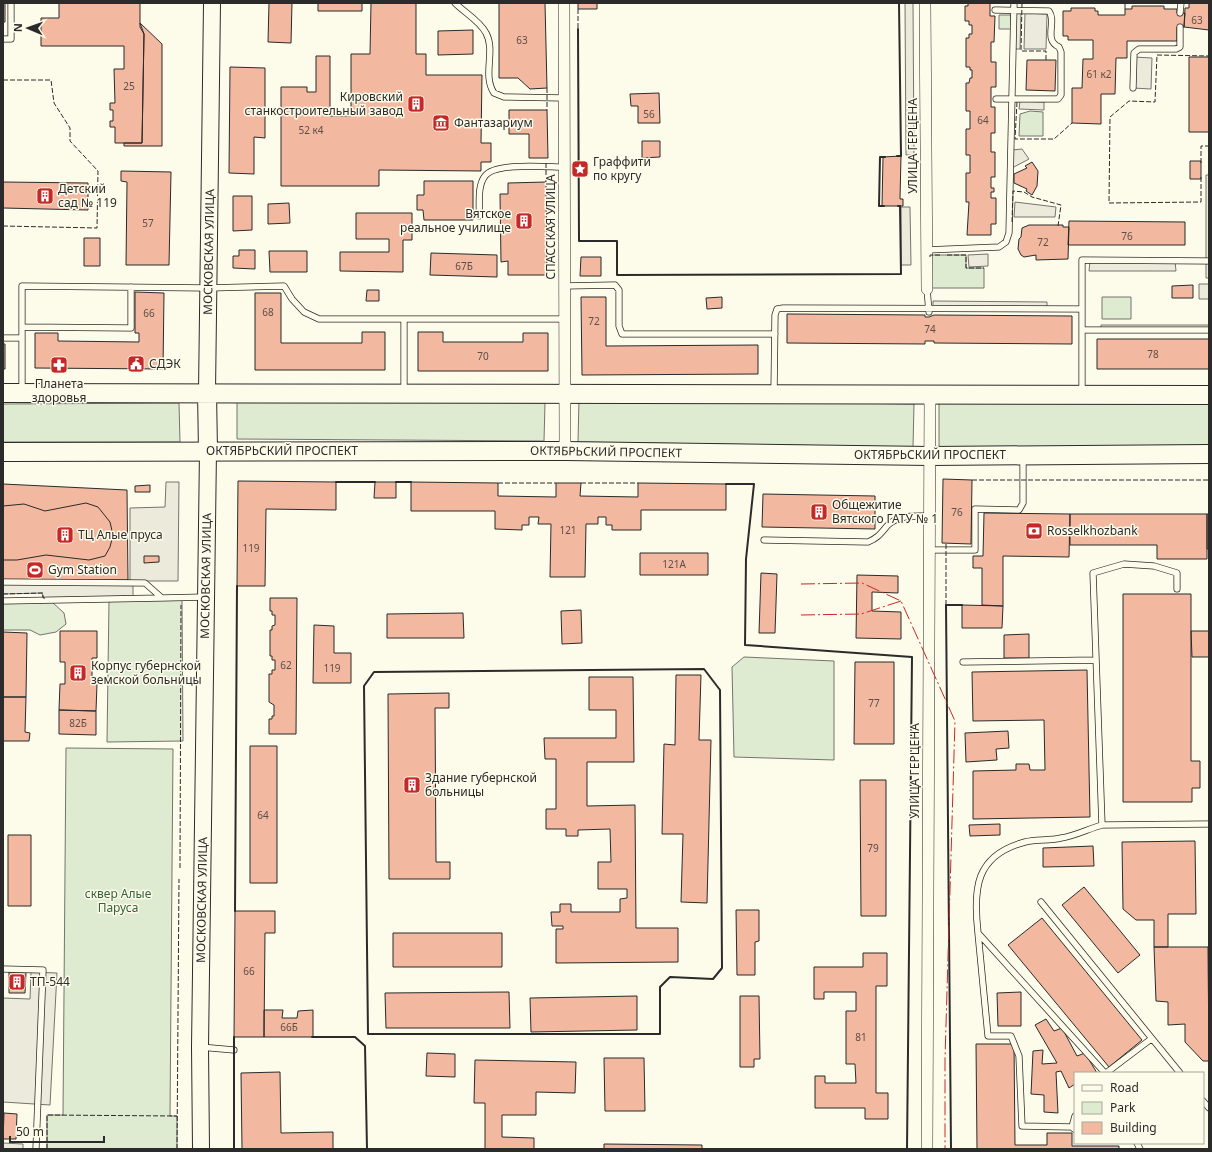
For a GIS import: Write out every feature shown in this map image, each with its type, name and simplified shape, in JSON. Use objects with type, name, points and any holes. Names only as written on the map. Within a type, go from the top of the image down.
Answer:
[{"type":"main road","name":"МОСКОВСКАЯ УЛИЦА","points":[[200,1149],[212,3]]},
{"type":"main road","points":[[3,393],[404,392],[1209,395]]},
{"type":"main road","name":"ОКТЯБРЬСКИЙ ПРОСПЕКТ","points":[[3,452],[565,451],[930,456],[1209,454]]},
{"type":"street","name":"СПАССКАЯ УЛИЦА","points":[[564,3],[565,451]]},
{"type":"street","name":"УЛИЦА ГЕРЦЕНА","points":[[925,3],[927,289]]},
{"type":"street","name":"УЛИЦА ГЕРЦЕНА","points":[[927,1149],[930,394]]},
{"type":"lane","points":[[3,38],[11,39],[11,3]]},
{"type":"lane","points":[[455,3],[482,27],[486,33],[490,45],[489,81],[494,92],[504,97],[564,98]]},
{"type":"lane","points":[[926,250],[999,247],[1006,242],[1009,232],[1014,3]]},
{"type":"lane","points":[[1180,13],[1181,3]]},
{"type":"lane","points":[[995,10],[1049,11],[1052,15],[1051,40],[1053,44],[1059,47],[1061,52],[1061,95],[1058,99],[996,99]]},
{"type":"lane","points":[[1133,88],[1134,52],[1139,49],[1176,49],[1180,46],[1180,27]]},
{"type":"lane","points":[[479,216],[481,183],[489,172],[500,168],[564,167]]},
{"type":"lane","points":[[1082,394],[1082,260],[1209,261]]},
{"type":"lane","points":[[564,286],[615,285],[619,290],[619,326],[622,334],[775,334]]},
{"type":"lane","points":[[22,393],[22,286],[208,288],[284,286],[292,299],[304,312],[319,319],[565,319]]},
{"type":"lane","points":[[22,327],[131,328],[131,287]]},
{"type":"lane","points":[[927,289],[929,310]]},
{"type":"lane","points":[[774,393],[775,315],[777,308],[929,310],[1082,309]]},
{"type":"lane","points":[[404,319],[404,392]]},
{"type":"lane","points":[[1082,330],[1209,330]]},
{"type":"lane","points":[[3,338],[22,338]]},
{"type":"lane","points":[[929,550],[975,550],[975,509],[1019,510],[1023,503],[1023,455]]},
{"type":"lane","points":[[764,540],[868,542],[876,539],[888,525],[895,520],[906,516],[930,516]]},
{"type":"lane","points":[[1102,825],[1093,573],[1124,564],[1154,566],[1177,573],[1177,589]]},
{"type":"lane","points":[[3,582],[145,583],[162,598]]},
{"type":"lane","points":[[3,601],[206,597]]},
{"type":"lane","points":[[963,662],[1096,660]]},
{"type":"lane","points":[[1074,1128],[1022,1126],[1019,1056],[1011,1036],[988,1036],[975,904],[979,877],[995,854],[1025,842],[1061,838],[1102,825],[1209,824]]},
{"type":"lane","points":[[1041,902],[1179,1072]]},
{"type":"lane","points":[[978,933],[1105,1072]]},
{"type":"lane","points":[[3,969],[43,970],[36,1149]]},
{"type":"lane","points":[[1107,1072],[1152,1039]]},
{"type":"lane","points":[[200,1047],[234,1050]]},
{"type":"green space","points":[[999,15],[1011,15],[1011,29],[999,29]]},
{"type":"green space","points":[[1030,111],[1043,112],[1043,136],[1019,136],[1020,114]]},
{"type":"green space","points":[[930,255],[966,255],[966,268],[984,268],[984,288],[931,288]]},
{"type":"green space","points":[[1102,297],[1131,297],[1131,319],[1102,319]]},
{"type":"green space","points":[[579,399],[914,404],[913,447],[578,442]]},
{"type":"green space","points":[[237,401],[545,403],[544,441],[237,439]]},
{"type":"green space","points":[[179,403],[180,442],[3,442],[3,404]]},
{"type":"green space","points":[[939,403],[1209,404],[1209,447],[939,447]]},
{"type":"green space","points":[[182,600],[183,741],[107,742],[109,601]]},
{"type":"green space","points":[[3,602],[52,602],[64,613],[66,624],[56,632],[40,635],[30,630],[3,630]]},
{"type":"green space","points":[[744,657],[834,661],[834,760],[734,757],[732,667]]},
{"type":"green space","name":"сквер Алые Паруса","points":[[66,748],[173,749],[170,1116],[177,1116],[177,1149],[47,1149],[47,1115],[63,1115]]},
{"type":"shaded area","points":[[905,3],[913,3],[914,155],[906,155]]},
{"type":"shaded area","points":[[1016,12],[1021,12],[1020,49],[1015,49]]},
{"type":"shaded area","points":[[1025,13],[1047,14],[1046,49],[1024,49]]},
{"type":"shaded area","points":[[1134,57],[1152,58],[1151,89],[1133,88]]},
{"type":"shaded area","points":[[1020,101],[1044,102],[1044,110],[1019,109]]},
{"type":"shaded area","points":[[1022,149],[1029,159],[1012,168],[1012,150]]},
{"type":"shaded area","points":[[1206,175],[1209,175],[1209,278],[1206,278]]},
{"type":"shaded area","points":[[1015,202],[1056,207],[1055,217],[1014,217]]},
{"type":"shaded area","points":[[901,207],[910,207],[911,265],[901,265]]},
{"type":"shaded area","points":[[988,254],[988,266],[969,267],[968,255]]},
{"type":"shaded area","points":[[1090,261],[1175,261],[1176,271],[1089,271]]},
{"type":"shaded area","points":[[1199,284],[1209,284],[1209,299],[1199,299]]},
{"type":"shaded area","points":[[933,301],[1047,302],[1047,309],[933,309]]},
{"type":"shaded area","points":[[1101,325],[1209,325],[1209,330],[1101,330]]},
{"type":"shaded area","points":[[166,482],[179,482],[178,581],[130,581],[130,508],[165,507]]},
{"type":"shaded area","points":[[3,582],[133,583],[133,596],[43,598],[42,593],[3,594]]},
{"type":"shaded area","points":[[31,972],[57,973],[50,1105],[3,1102],[3,998],[30,999]]},
{"type":"shaded area","points":[[3,1143],[23,1144],[23,1149],[3,1149]]},
{"type":"building","points":[[3,3],[5,3],[5,22],[3,22]]},
{"type":"building","points":[[59,3],[140,3],[140,27],[144,34],[142,143],[115,143],[115,127],[110,127],[110,121],[113,121],[113,110],[110,110],[110,103],[115,103],[114,69],[124,69],[124,46],[41,46],[41,18],[59,18]]},
{"type":"building","points":[[269,3],[292,3],[291,43],[268,42]]},
{"type":"building","points":[[318,3],[362,3],[362,11],[318,11]]},
{"type":"building","name":"Кировский станкостроительный завод","points":[[371,3],[416,3],[416,54],[426,54],[426,75],[482,75],[481,143],[491,143],[491,162],[481,162],[481,171],[379,170],[379,186],[281,186],[281,87],[307,87],[307,92],[316,92],[316,56],[330,56],[330,116],[351,116],[351,54],[370,54]]},
{"type":"building","points":[[499,3],[545,3],[547,88],[530,89],[518,78],[499,78]]},
{"type":"building","points":[[578,3],[597,3],[597,9],[578,9]]},
{"type":"building","points":[[968,3],[990,3],[990,16],[995,16],[994,42],[991,42],[991,62],[996,62],[996,87],[991,87],[991,107],[995,107],[995,133],[991,133],[991,152],[995,152],[995,177],[991,177],[991,188],[994,188],[994,192],[991,192],[991,198],[996,198],[996,224],[991,224],[991,235],[967,235],[969,202],[966,202],[966,173],[970,173],[970,155],[966,155],[966,129],[970,129],[970,111],[966,111],[966,83],[969,83],[970,78],[972,78],[972,70],[970,70],[970,67],[966,67],[966,38],[969,38],[969,34],[972,34],[972,25],[969,25],[969,21],[965,21],[965,6],[968,6]]},
{"type":"building","points":[[1189,3],[1209,3],[1209,30],[1184,27],[1185,8],[1189,8]]},
{"type":"building","points":[[1132,6],[1164,6],[1164,9],[1177,9],[1177,13],[1185,13],[1184,27],[1177,27],[1177,41],[1127,41],[1127,58],[1116,58],[1115,94],[1101,94],[1101,124],[1072,123],[1072,88],[1082,88],[1083,59],[1093,59],[1093,40],[1068,40],[1068,36],[1063,36],[1063,11],[1071,11],[1071,8],[1095,8],[1095,11],[1098,11],[1098,15],[1125,15],[1125,9],[1132,9]]},
{"type":"building","points":[[140,23],[162,44],[162,146],[124,146],[124,143],[142,143],[144,34]]},
{"type":"building","points":[[473,30],[473,54],[438,55],[438,31]]},
{"type":"building","points":[[1189,57],[1209,57],[1209,132],[1189,132]]},
{"type":"building","points":[[1027,60],[1056,60],[1055,91],[1026,90]]},
{"type":"building","points":[[230,67],[265,68],[265,138],[254,137],[254,174],[229,173]]},
{"type":"building","points":[[659,93],[660,123],[638,123],[638,106],[631,106],[630,94]]},
{"type":"building","points":[[509,110],[547,110],[548,158],[529,158],[529,134],[509,134]]},
{"type":"building","points":[[642,141],[660,141],[660,157],[642,158]]},
{"type":"building","points":[[901,156],[900,199],[903,199],[903,206],[882,206],[883,157]]},
{"type":"building","points":[[1190,161],[1201,161],[1201,179],[1190,179]]},
{"type":"building","points":[[1032,162],[1038,171],[1037,186],[1032,195],[1026,191],[1027,189],[1014,183],[1014,174],[1027,168],[1025,166]]},
{"type":"building","points":[[121,171],[171,172],[169,265],[126,265],[127,182],[121,181]]},
{"type":"building","points":[[424,181],[473,181],[473,220],[424,220],[423,210],[417,210],[417,195],[424,195]]},
{"type":"building","name":"Детский сад № 119","points":[[3,182],[88,183],[88,210],[3,208]]},
{"type":"building","name":"Вятское реальное училище","points":[[546,182],[547,275],[508,275],[508,261],[501,262],[500,194],[508,194],[508,183]]},
{"type":"building","points":[[233,196],[252,196],[252,230],[233,231]]},
{"type":"building","points":[[289,203],[290,223],[268,224],[268,204]]},
{"type":"building","points":[[356,213],[412,213],[412,240],[403,240],[403,272],[340,271],[340,252],[389,252],[389,239],[356,239]]},
{"type":"building","points":[[1069,221],[1185,222],[1185,245],[1068,245]]},
{"type":"building","points":[[1029,225],[1063,225],[1063,227],[1069,227],[1068,259],[1036,260],[1036,255],[1024,257],[1021,255],[1018,249],[1019,239],[1021,237],[1022,228]]},
{"type":"building","points":[[84,238],[100,238],[100,266],[84,266]]},
{"type":"building","points":[[239,250],[255,250],[255,269],[233,268],[233,256],[239,256]]},
{"type":"building","points":[[269,251],[307,251],[307,272],[270,272]]},
{"type":"building","points":[[431,253],[497,255],[497,277],[430,275]]},
{"type":"building","points":[[581,257],[601,257],[601,276],[580,276]]},
{"type":"building","points":[[1193,285],[1193,298],[1172,298],[1172,286]]},
{"type":"building","points":[[367,290],[379,290],[379,301],[366,301]]},
{"type":"building","points":[[135,292],[164,293],[163,369],[35,368],[35,333],[58,333],[58,341],[139,342],[139,333],[135,333]]},
{"type":"building","points":[[255,293],[281,293],[281,343],[362,343],[362,332],[385,332],[385,370],[255,370]]},
{"type":"building","points":[[581,297],[606,297],[606,346],[758,345],[758,374],[582,375]]},
{"type":"building","points":[[722,297],[722,308],[707,309],[706,298]]},
{"type":"building","points":[[787,314],[925,315],[925,317],[934,315],[1072,316],[1072,344],[934,343],[934,341],[925,341],[925,344],[787,343]]},
{"type":"building","points":[[418,332],[443,332],[443,342],[523,342],[523,333],[548,333],[548,371],[418,371]]},
{"type":"building","points":[[1097,339],[1209,339],[1209,369],[1097,369]]},
{"type":"building","points":[[3,344],[5,344],[5,369],[3,369]]},
{"type":"building","points":[[943,479],[972,480],[971,544],[942,543]]},
{"type":"building","points":[[238,481],[336,482],[336,510],[266,509],[265,586],[237,586]]},
{"type":"building","points":[[375,482],[396,482],[396,498],[374,498]]},
{"type":"building","points":[[411,482],[498,483],[498,496],[556,497],[556,483],[581,483],[580,496],[638,497],[638,483],[726,484],[726,510],[641,510],[641,530],[612,530],[612,525],[606,525],[606,517],[598,517],[598,524],[586,524],[585,577],[550,577],[551,524],[538,524],[539,517],[529,517],[529,525],[522,525],[522,530],[495,529],[495,511],[411,511]]},
{"type":"building","name":"ТЦ Алые пруса","points":[[3,484],[127,490],[128,580],[3,581]]},
{"type":"building","points":[[150,485],[150,492],[135,492],[135,486]]},
{"type":"building","name":"Общежитие Вятского ГАТУ № 1","points":[[763,494],[875,496],[875,529],[762,527]]},
{"type":"building","points":[[86,503],[98,507],[110,522],[113,535],[110,547],[105,556],[89,560],[46,555],[17,560],[3,560],[3,506],[24,504],[45,511]]},
{"type":"building","points":[[984,513],[1070,514],[1069,557],[1003,556],[1003,606],[982,605],[982,568],[973,568],[973,556],[983,556]]},
{"type":"building","points":[[1070,514],[1207,514],[1207,559],[1157,559],[1157,545],[1070,545]]},
{"type":"building","points":[[1207,514],[1209,514],[1209,549],[1207,549]]},
{"type":"building","points":[[640,553],[708,553],[708,575],[640,575]]},
{"type":"building","points":[[144,556],[159,556],[159,562],[144,563]]},
{"type":"building","points":[[761,573],[777,574],[775,633],[759,633]]},
{"type":"building","points":[[857,575],[898,576],[898,593],[872,592],[872,611],[901,612],[901,639],[856,638]]},
{"type":"building","points":[[1123,594],[1191,594],[1191,761],[1200,761],[1200,788],[1192,788],[1192,802],[1123,802]]},
{"type":"building","points":[[270,598],[297,598],[296,734],[269,734],[269,719],[272,719],[272,716],[274,716],[274,705],[269,702],[269,674],[272,674],[272,670],[275,670],[275,660],[272,660],[272,656],[270,656],[270,630],[272,630],[272,626],[275,625],[275,615],[272,615],[272,611],[270,611]]},
{"type":"building","points":[[962,605],[1003,606],[1002,628],[962,628]]},
{"type":"building","points":[[581,610],[582,643],[562,644],[561,611]]},
{"type":"building","points":[[463,613],[464,638],[387,638],[387,614]]},
{"type":"building","points":[[314,625],[334,626],[334,653],[351,653],[351,683],[313,683]]},
{"type":"building","name":"Корпус губернской земской больницы","points":[[60,631],[97,631],[97,658],[92,658],[92,684],[97,684],[96,711],[59,710],[60,684],[65,684],[65,662],[60,662]]},
{"type":"building","points":[[1191,631],[1209,631],[1209,657],[1192,657]]},
{"type":"building","points":[[3,632],[27,633],[26,697],[3,697]]},
{"type":"building","points":[[1029,634],[1029,658],[1004,658],[1004,635]]},
{"type":"building","points":[[855,662],[894,662],[894,744],[854,744]]},
{"type":"building","points":[[1087,670],[1090,817],[973,819],[973,771],[1016,770],[1016,764],[1029,764],[1030,770],[1045,770],[1044,720],[973,721],[972,672]]},
{"type":"building","points":[[676,675],[701,675],[699,740],[711,740],[707,903],[681,902],[683,834],[662,834],[664,744],[675,745]]},
{"type":"building","points":[[589,677],[633,677],[634,762],[587,762],[587,806],[635,805],[636,928],[678,928],[678,962],[556,963],[556,929],[563,929],[563,926],[552,926],[551,912],[560,912],[560,904],[571,904],[571,912],[620,912],[620,899],[627,898],[627,889],[598,889],[598,862],[611,862],[610,829],[578,830],[578,836],[566,836],[566,829],[546,829],[546,809],[556,809],[556,759],[545,759],[544,738],[616,738],[616,710],[589,710]]},
{"type":"building","name":"Здание губернской больницы","points":[[449,693],[449,708],[435,708],[436,862],[450,862],[450,879],[389,879],[388,694]]},
{"type":"building","points":[[3,697],[26,697],[25,732],[30,733],[29,741],[3,741]]},
{"type":"building","points":[[59,710],[96,711],[96,735],[59,734]]},
{"type":"building","points":[[1008,731],[1009,748],[996,749],[997,760],[966,762],[965,733]]},
{"type":"building","points":[[250,746],[277,746],[277,883],[250,883]]},
{"type":"building","points":[[860,780],[886,780],[886,916],[861,916]]},
{"type":"building","points":[[1000,824],[1000,835],[970,836],[969,825]]},
{"type":"building","points":[[8,835],[31,835],[31,906],[8,906]]},
{"type":"building","points":[[1195,841],[1196,914],[1168,914],[1168,947],[1154,947],[1154,920],[1136,920],[1123,909],[1122,842]]},
{"type":"building","points":[[1093,846],[1094,866],[1043,867],[1043,848]]},
{"type":"building","points":[[1084,887],[1140,955],[1118,973],[1062,905]]},
{"type":"building","points":[[736,910],[759,910],[759,941],[755,942],[755,975],[737,975]]},
{"type":"building","points":[[235,911],[275,911],[275,933],[265,933],[264,1037],[234,1037]]},
{"type":"building","points":[[1042,918],[1142,1040],[1109,1067],[1008,945]]},
{"type":"building","points":[[393,933],[502,933],[502,967],[393,967]]},
{"type":"building","points":[[1154,947],[1208,947],[1209,1061],[1203,1061],[1185,1042],[1185,1024],[1168,1025],[1168,1002],[1156,1001]]},
{"type":"building","points":[[863,953],[887,953],[887,986],[876,986],[876,1093],[888,1093],[888,1119],[865,1119],[865,1108],[815,1108],[815,1076],[825,1076],[825,1083],[856,1083],[855,1064],[846,1064],[846,1011],[856,1011],[856,992],[824,992],[824,999],[814,999],[814,967],[863,967]]},
{"type":"building","name":"ТП-544","points":[[9,972],[26,972],[25,993],[9,993]]},
{"type":"building","points":[[509,992],[510,1028],[386,1028],[385,993]]},
{"type":"building","points":[[1021,992],[1021,1026],[998,1026],[997,993]]},
{"type":"building","points":[[637,996],[637,1030],[531,1032],[530,998]]},
{"type":"building","points":[[740,996],[759,996],[760,1059],[754,1059],[754,1067],[740,1067]]},
{"type":"building","points":[[264,1010],[283,1010],[282,1018],[297,1018],[298,1011],[313,1010],[313,1037],[264,1037]]},
{"type":"building","points":[[1046,1019],[1054,1031],[1062,1028],[1077,1056],[1085,1053],[1096,1072],[1074,1072],[1074,1085],[1069,1088],[1061,1071],[1056,1072],[1058,1113],[1044,1112],[1044,1095],[1031,1094],[1033,1051],[1043,1050],[1042,1064],[1057,1063],[1035,1025]]},
{"type":"building","points":[[976,1044],[1014,1044],[1015,1145],[1047,1145],[1047,1133],[1072,1133],[1072,1146],[1119,1146],[1119,1149],[977,1149]]},
{"type":"building","points":[[427,1053],[455,1054],[455,1077],[426,1076]]},
{"type":"building","points":[[604,1058],[644,1058],[645,1111],[605,1111]]},
{"type":"building","points":[[475,1060],[576,1062],[575,1093],[536,1092],[536,1115],[502,1115],[502,1137],[534,1138],[534,1149],[485,1149],[485,1103],[474,1103]]},
{"type":"building","points":[[280,1072],[281,1133],[333,1132],[333,1149],[242,1149],[241,1073]]},
{"type":"building","points":[[4,1113],[17,1114],[16,1139],[3,1139]]},
{"type":"building","points":[[604,1144],[702,1145],[702,1149],[604,1149]]},
{"type":"fence","points":[[1022,3],[1021,51],[1046,51],[1046,60]]},
{"type":"fence","points":[[1125,3],[1125,9]]},
{"type":"fence","points":[[578,9],[578,29]]},
{"type":"fence","points":[[1201,177],[1201,202],[1109,203],[1110,117],[1129,101],[1155,102],[1157,55],[1209,56]]},
{"type":"fence","points":[[3,80],[51,80],[54,103],[70,128],[70,141],[98,171],[97,228],[3,226]]},
{"type":"fence","points":[[547,88],[547,110]]},
{"type":"fence","points":[[1017,102],[1015,139],[1054,139],[1072,123]]},
{"type":"fence","points":[[1201,163],[1201,146],[1209,146]]},
{"type":"fence","points":[[546,162],[546,182]]},
{"type":"fence","points":[[1012,222],[1013,191],[1024,192],[1032,197],[1061,205],[1058,226]]},
{"type":"fence","points":[[930,257],[930,255],[941,255]]},
{"type":"fence","points":[[947,255],[966,255],[966,268],[984,268]]},
{"type":"fence","points":[[972,480],[1209,480]]},
{"type":"fence","points":[[498,483],[556,483]]},
{"type":"fence","points":[[581,483],[638,483]]},
{"type":"fence","points":[[946,543],[946,605]]},
{"type":"fence","points":[[3,594],[43,593],[43,598],[47,598]]},
{"type":"fence","points":[[180,868],[181,605]]},
{"type":"fence","points":[[177,1149],[179,879]]},
{"type":"fence","points":[[47,1149],[47,1115],[177,1116]]},
{"type":"wall","points":[[897,156],[901,156],[899,3]]},
{"type":"wall","points":[[578,29],[579,241],[617,241],[617,275],[901,274],[900,206],[898,206]]},
{"type":"wall","points":[[884,206],[879,206],[880,157],[885,157]]},
{"type":"wall","points":[[336,482],[375,482]]},
{"type":"wall","points":[[396,482],[411,482]]},
{"type":"wall","points":[[726,484],[754,484],[746,559],[745,645],[912,657],[907,1149]]},
{"type":"wall","points":[[235,911],[237,586]]},
{"type":"wall","points":[[951,1149],[946,605],[962,605]]},
{"type":"wall","points":[[704,669],[720,690],[722,968],[713,979],[670,977],[660,987],[660,1034],[368,1034],[364,686],[374,672],[704,669]]},
{"type":"wall","points":[[234,1037],[234,1149]]},
{"type":"wall","points":[[312,1037],[355,1037],[365,1046],[367,1149]]},
{"type":"power","points":[[801,584],[862,583],[901,601],[955,721],[945,1059],[945,1149]]},
{"type":"power","points":[[801,615],[861,614],[901,601]]},
{"type":"place","name":"Кировский станкостроительный завод","points":[[416,104]]},
{"type":"place","name":"Фантазариум","points":[[441,123]]},
{"type":"place","name":"Граффити по кругу","points":[[580,169]]},
{"type":"place","name":"Детский сад № 119","points":[[45,196]]},
{"type":"place","name":"Вятское реальное училище","points":[[524,221]]},
{"type":"place","name":"СДЭК","points":[[136,364]]},
{"type":"place","name":"Планета здоровья","points":[[59,365]]},
{"type":"place","name":"Общежитие Вятского ГАТУ № 1","points":[[819,512]]},
{"type":"place","name":"Rosselkhozbank","points":[[1034,531]]},
{"type":"place","name":"ТЦ Алые пруса","points":[[65,535]]},
{"type":"place","name":"Gym Station","points":[[35,570]]},
{"type":"place","name":"Корпус губернской земской больницы","points":[[78,673]]},
{"type":"place","name":"Здание губернской больницы","points":[[412,785]]},
{"type":"place","name":"ТП-544","points":[[17,982]]}]
